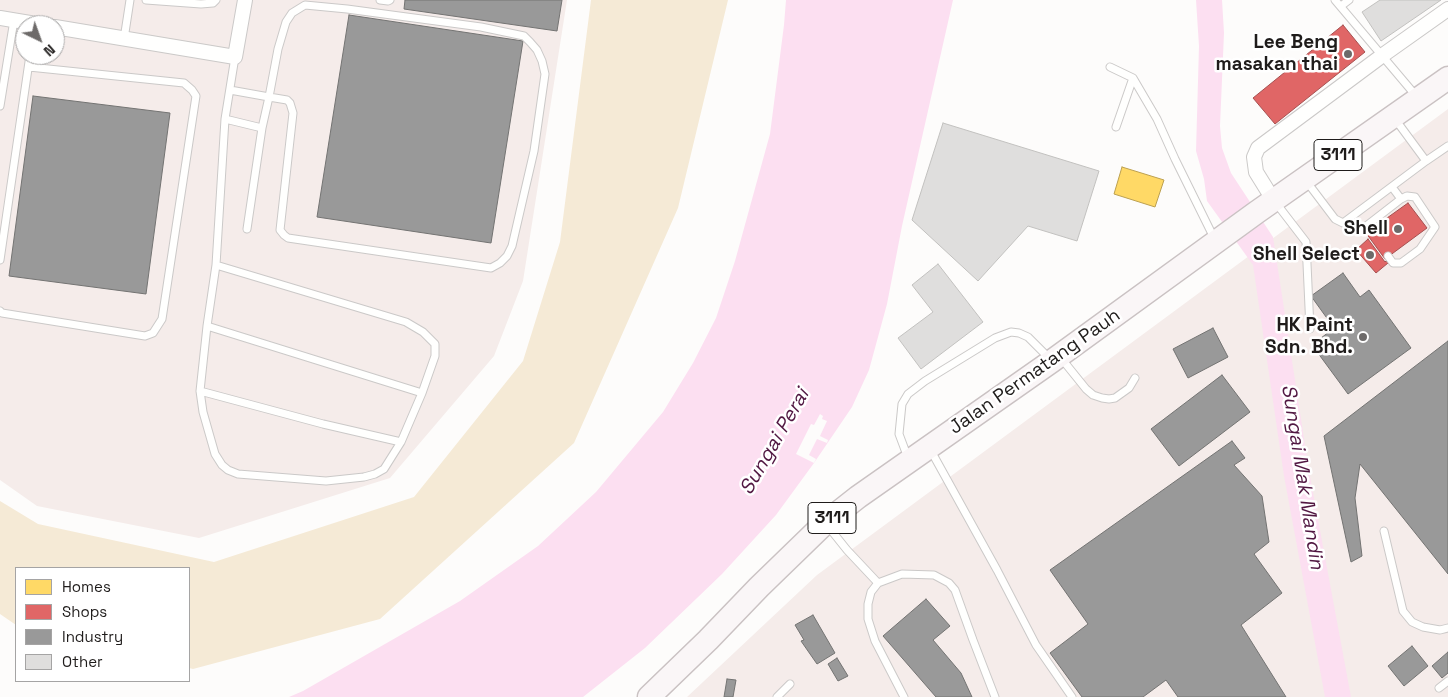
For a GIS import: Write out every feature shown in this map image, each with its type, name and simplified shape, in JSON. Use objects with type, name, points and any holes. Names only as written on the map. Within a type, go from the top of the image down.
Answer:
[{"type":"main road","name":"Jalan Permatang Pauh","points":[[655,695],[759,587],[825,523],[928,447],[1448,78]]},
{"type":"street","points":[[65,29],[235,57],[245,0]]},
{"type":"street","points":[[1266,206],[1254,158],[1258,148],[1383,55],[1448,10]]},
{"type":"lane","points":[[124,39],[130,0]]},
{"type":"lane","points":[[146,0],[213,4],[216,0]]},
{"type":"lane","points":[[380,0],[388,2],[390,0]]},
{"type":"lane","points":[[1336,0],[1419,99]]},
{"type":"lane","points":[[1341,6],[1349,0]]},
{"type":"lane","points":[[230,90],[269,97],[287,100],[290,104],[293,112],[280,230],[288,238],[491,268],[507,256],[512,246],[534,151],[544,74],[542,61],[537,50],[524,36],[481,27],[347,8],[304,5],[292,14],[286,22],[278,49],[269,97],[262,128],[247,229]]},
{"type":"lane","points":[[0,106],[7,19]]},
{"type":"lane","points":[[216,265],[406,322],[423,332],[435,344],[435,356],[422,393],[401,442],[384,469],[364,477],[326,481],[238,474],[222,465],[215,454],[203,412],[200,391],[216,265],[225,119],[235,57]]},
{"type":"lane","points":[[0,260],[29,67],[184,83],[192,90],[196,96],[162,319],[153,333],[145,336],[2,314],[0,312]]},
{"type":"lane","points":[[1110,67],[1133,78],[1157,119],[1175,159],[1219,241]]},
{"type":"lane","points":[[1116,127],[1133,78]]},
{"type":"lane","points":[[1394,116],[1426,161]]},
{"type":"lane","points":[[225,119],[262,128]]},
{"type":"lane","points":[[1342,223],[1448,146]]},
{"type":"lane","points":[[1305,179],[1335,218],[1342,223],[1369,231]]},
{"type":"lane","points":[[1392,186],[1401,199]]},
{"type":"lane","points":[[1361,230],[1401,199],[1407,196],[1414,197],[1435,227],[1420,249],[1401,262],[1393,263],[1388,256]]},
{"type":"lane","points":[[1266,206],[1306,242],[1310,329]]},
{"type":"lane","points":[[207,326],[422,393]]},
{"type":"lane","points":[[910,460],[899,434],[902,404],[908,394],[924,381],[995,338],[1011,332],[1028,337],[1056,358],[1093,395],[1109,399],[1116,398],[1129,388],[1135,378]]},
{"type":"lane","points":[[200,391],[323,424],[401,442]]},
{"type":"lane","points":[[928,447],[997,570],[1036,645],[1072,697]]},
{"type":"lane","points":[[825,523],[878,583]]},
{"type":"lane","points":[[1384,531],[1403,611],[1412,622],[1423,627],[1440,630],[1448,628]]},
{"type":"lane","points":[[904,697],[875,641],[868,619],[868,604],[871,592],[878,583],[902,574],[934,575],[942,578],[955,590],[972,640],[995,697]]},
{"type":"lane","points":[[1439,688],[1448,681]]},
{"type":"lane","points":[[777,697],[790,684]]},
{"type":"shaded area","points":[[0,0],[567,0],[523,281],[494,356],[390,478],[199,538],[37,506],[0,480]]},
{"type":"shaded area","points":[[591,0],[728,0],[678,208],[574,443],[380,619],[193,669],[190,668],[190,567],[15,567],[15,624],[0,614],[0,501],[38,524],[214,562],[414,497],[523,361],[560,242]]},
{"type":"shaded area","points":[[1448,109],[1448,697],[687,697],[817,575]]},
{"type":"water","name":"Sungai Perai","points":[[786,0],[953,0],[902,226],[887,304],[869,370],[852,407],[814,463],[776,515],[722,574],[645,648],[583,697],[289,697],[303,691],[460,601],[538,546],[596,492],[663,412],[693,363],[716,318],[735,261],[770,134]]},
{"type":"water","name":"Sungai Mak Mandin","points":[[1196,0],[1222,0],[1224,33],[1220,126],[1222,148],[1231,173],[1273,237],[1309,471],[1351,697],[1325,697],[1284,476],[1253,265],[1207,201],[1204,179],[1196,151],[1199,46]]},
{"type":"pier","points":[[820,414],[823,416],[822,419],[827,421],[820,436],[828,440],[827,443],[817,439],[809,455],[816,459],[814,463],[796,454],[811,424],[814,425]]},
{"type":"building: Homes","points":[[1122,167],[1164,180],[1155,207],[1114,194]]},
{"type":"building: Shops","points":[[1343,25],[1365,52],[1275,124],[1253,98]]},
{"type":"building: Shops","name":"Shell","points":[[1408,203],[1427,228],[1385,259],[1366,233]]},
{"type":"building: Shops","name":"Shell Select","points":[[1368,239],[1385,262],[1388,263],[1376,273],[1356,250]]},
{"type":"building: Industry","points":[[405,0],[562,0],[557,31],[404,9]]},
{"type":"building: Industry","points":[[349,15],[523,41],[491,243],[317,217]]},
{"type":"building: Industry","points":[[33,96],[170,113],[146,294],[9,276]]},
{"type":"building: Industry","name":"HK Paint Sdn. Bhd.","points":[[1343,273],[1360,297],[1369,290],[1411,348],[1348,394],[1312,345],[1334,328],[1311,296]]},
{"type":"building: Industry","points":[[1213,328],[1228,357],[1188,378],[1173,349]]},
{"type":"building: Industry","points":[[1448,341],[1448,574],[1360,464],[1355,498],[1362,556],[1351,562],[1324,436]]},
{"type":"building: Industry","points":[[1222,375],[1250,412],[1179,466],[1151,429]]},
{"type":"building: Industry","points":[[1232,441],[1245,458],[1234,465],[1262,496],[1269,542],[1254,554],[1282,593],[1241,625],[1286,697],[1178,697],[1166,680],[1143,697],[1082,697],[1050,653],[1088,624],[1050,570]]},
{"type":"building: Industry","points":[[926,599],[950,626],[933,640],[961,673],[972,697],[936,697],[883,636]]},
{"type":"building: Industry","points":[[813,615],[835,653],[817,664],[801,641],[804,640],[795,625]]},
{"type":"building: Industry","points":[[1412,646],[1428,666],[1404,686],[1388,666]]},
{"type":"building: Industry","points":[[1448,652],[1448,673],[1442,678],[1432,666]]},
{"type":"building: Industry","points":[[837,658],[848,676],[838,681],[828,664]]},
{"type":"building: Industry","points":[[727,679],[736,680],[733,697],[724,697]]},
{"type":"building: Other","points":[[1380,0],[1441,0],[1381,41],[1362,12]]},
{"type":"building: Other","points":[[943,123],[1099,171],[1077,241],[1028,226],[978,281],[912,220]]},
{"type":"building: Other","points":[[938,264],[983,322],[921,369],[898,338],[933,312],[912,285]]},
{"type":"place","name":"Lee Beng masakan thai","points":[[1348,54]]},
{"type":"place","name":"Shell","points":[[1398,229]]},
{"type":"place","name":"Shell Select","points":[[1370,255]]},
{"type":"place","name":"HK Paint Sdn. Bhd.","points":[[1363,337]]}]
